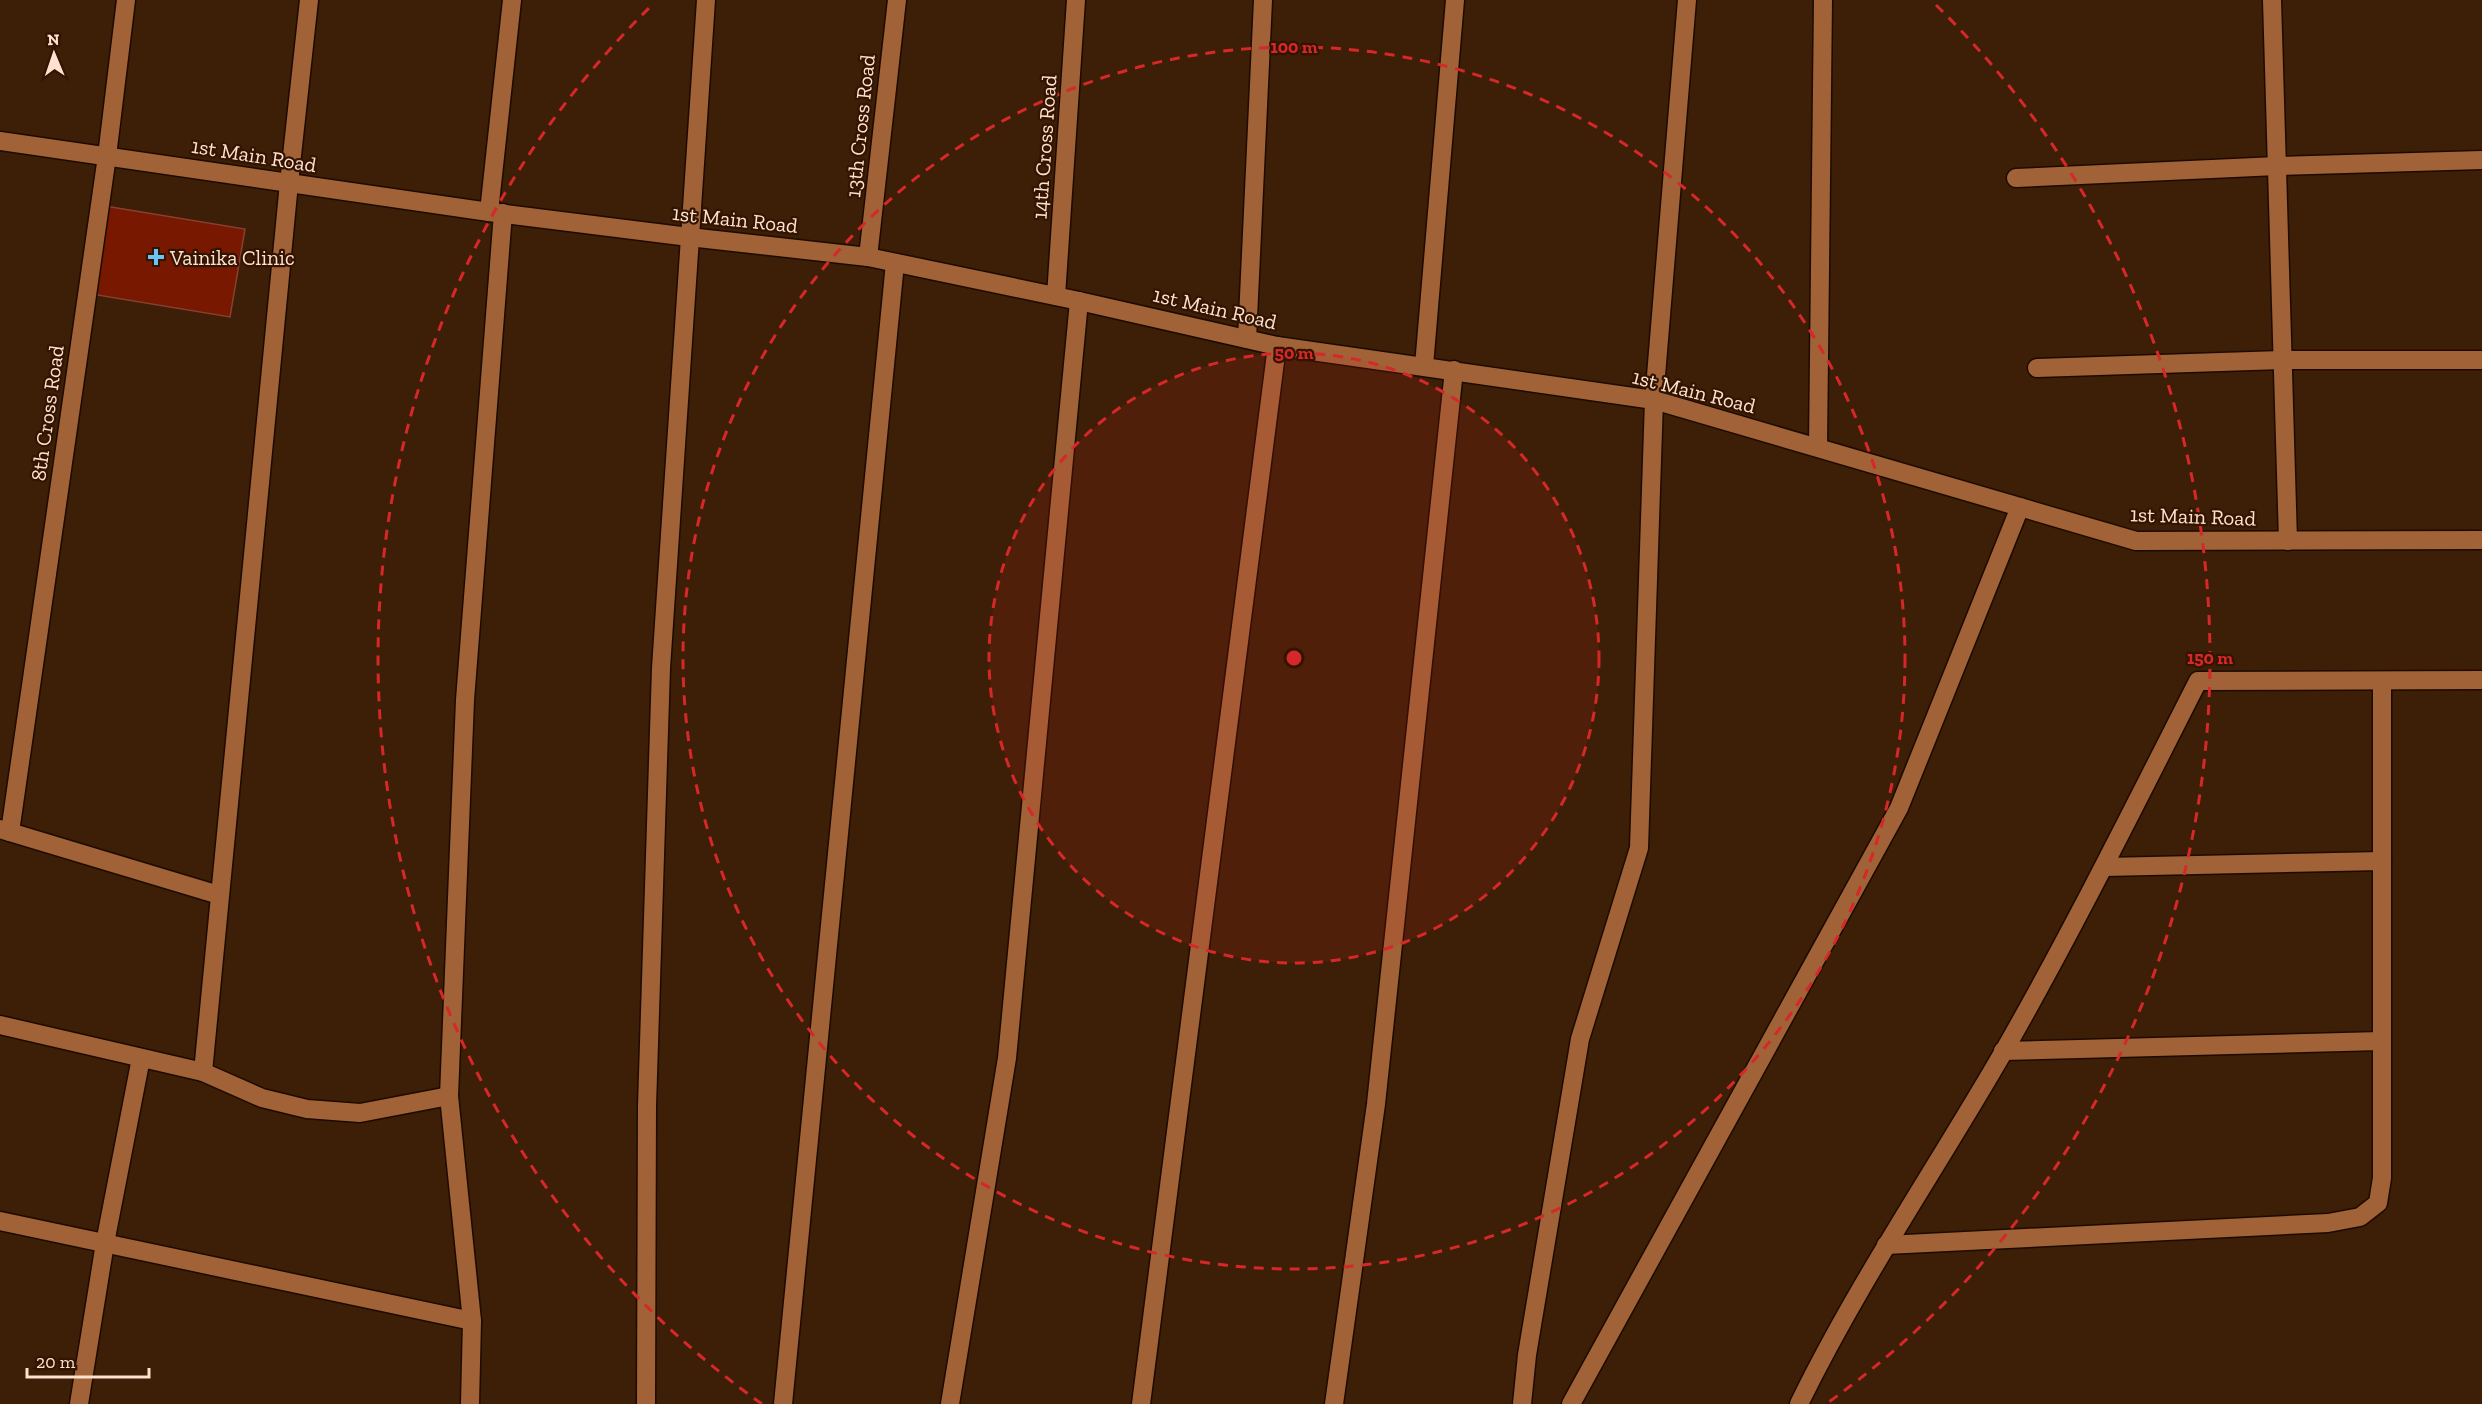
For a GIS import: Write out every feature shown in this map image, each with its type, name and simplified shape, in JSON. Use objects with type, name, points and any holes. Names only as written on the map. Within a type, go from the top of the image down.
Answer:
[{"type":"street","name":"8th Cross Road","points":[[5,830],[107,156],[126,0]]},
{"type":"street","points":[[203,1072],[289,183],[309,0]]},
{"type":"street","points":[[470,1404],[472,1321],[449,1096],[465,700],[512,0]]},
{"type":"street","points":[[646,1404],[647,1106],[661,668],[706,0]]},
{"type":"street","name":"13th Cross Road","points":[[868,257],[897,0]]},
{"type":"street","name":"14th Cross Road","points":[[1056,296],[1076,0]]},
{"type":"street","points":[[1247,339],[1263,0]]},
{"type":"street","points":[[1424,366],[1455,0]]},
{"type":"street","points":[[1522,1404],[1527,1355],[1580,1039],[1639,848],[1654,400],[1688,0]]},
{"type":"street","points":[[1818,447],[1823,0]]},
{"type":"street","points":[[2272,0],[2288,540]]},
{"type":"street","name":"1st Main Road","points":[[0,141],[496,212],[868,257],[1079,301],[1277,346],[1654,400],[2136,541],[2482,540]]},
{"type":"street","points":[[2016,178],[2277,166],[2482,160]]},
{"type":"street","points":[[783,1404],[895,263]]},
{"type":"street","points":[[950,1404],[1007,1058],[1079,301]]},
{"type":"street","points":[[1142,1404],[1277,346]]},
{"type":"street","points":[[2037,368],[2282,360],[2482,360]]},
{"type":"street","points":[[1334,1404],[1376,1104],[1454,370]]},
{"type":"street","points":[[1571,1404],[1899,808],[2020,507]]},
{"type":"street","points":[[1799,1404],[1816,1369],[1886,1245],[2003,1051],[2104,867],[2198,681],[2482,680]]},
{"type":"street","points":[[1886,1245],[2328,1223],[2360,1217],[2378,1203],[2382,1178],[2382,681]]},
{"type":"street","points":[[5,830],[219,895]]},
{"type":"street","points":[[2104,867],[2382,861]]},
{"type":"street","points":[[0,1025],[203,1072],[262,1098],[306,1109],[360,1113],[449,1096]]},
{"type":"street","points":[[2003,1051],[2381,1041]]},
{"type":"street","points":[[79,1404],[105,1244],[141,1058]]},
{"type":"street","points":[[0,1221],[472,1321]]},
{"type":"building","points":[[105,206],[245,229],[230,317],[91,294]]},
{"type":"place","name":"Vainika Clinic","points":[[156,257]]}]
